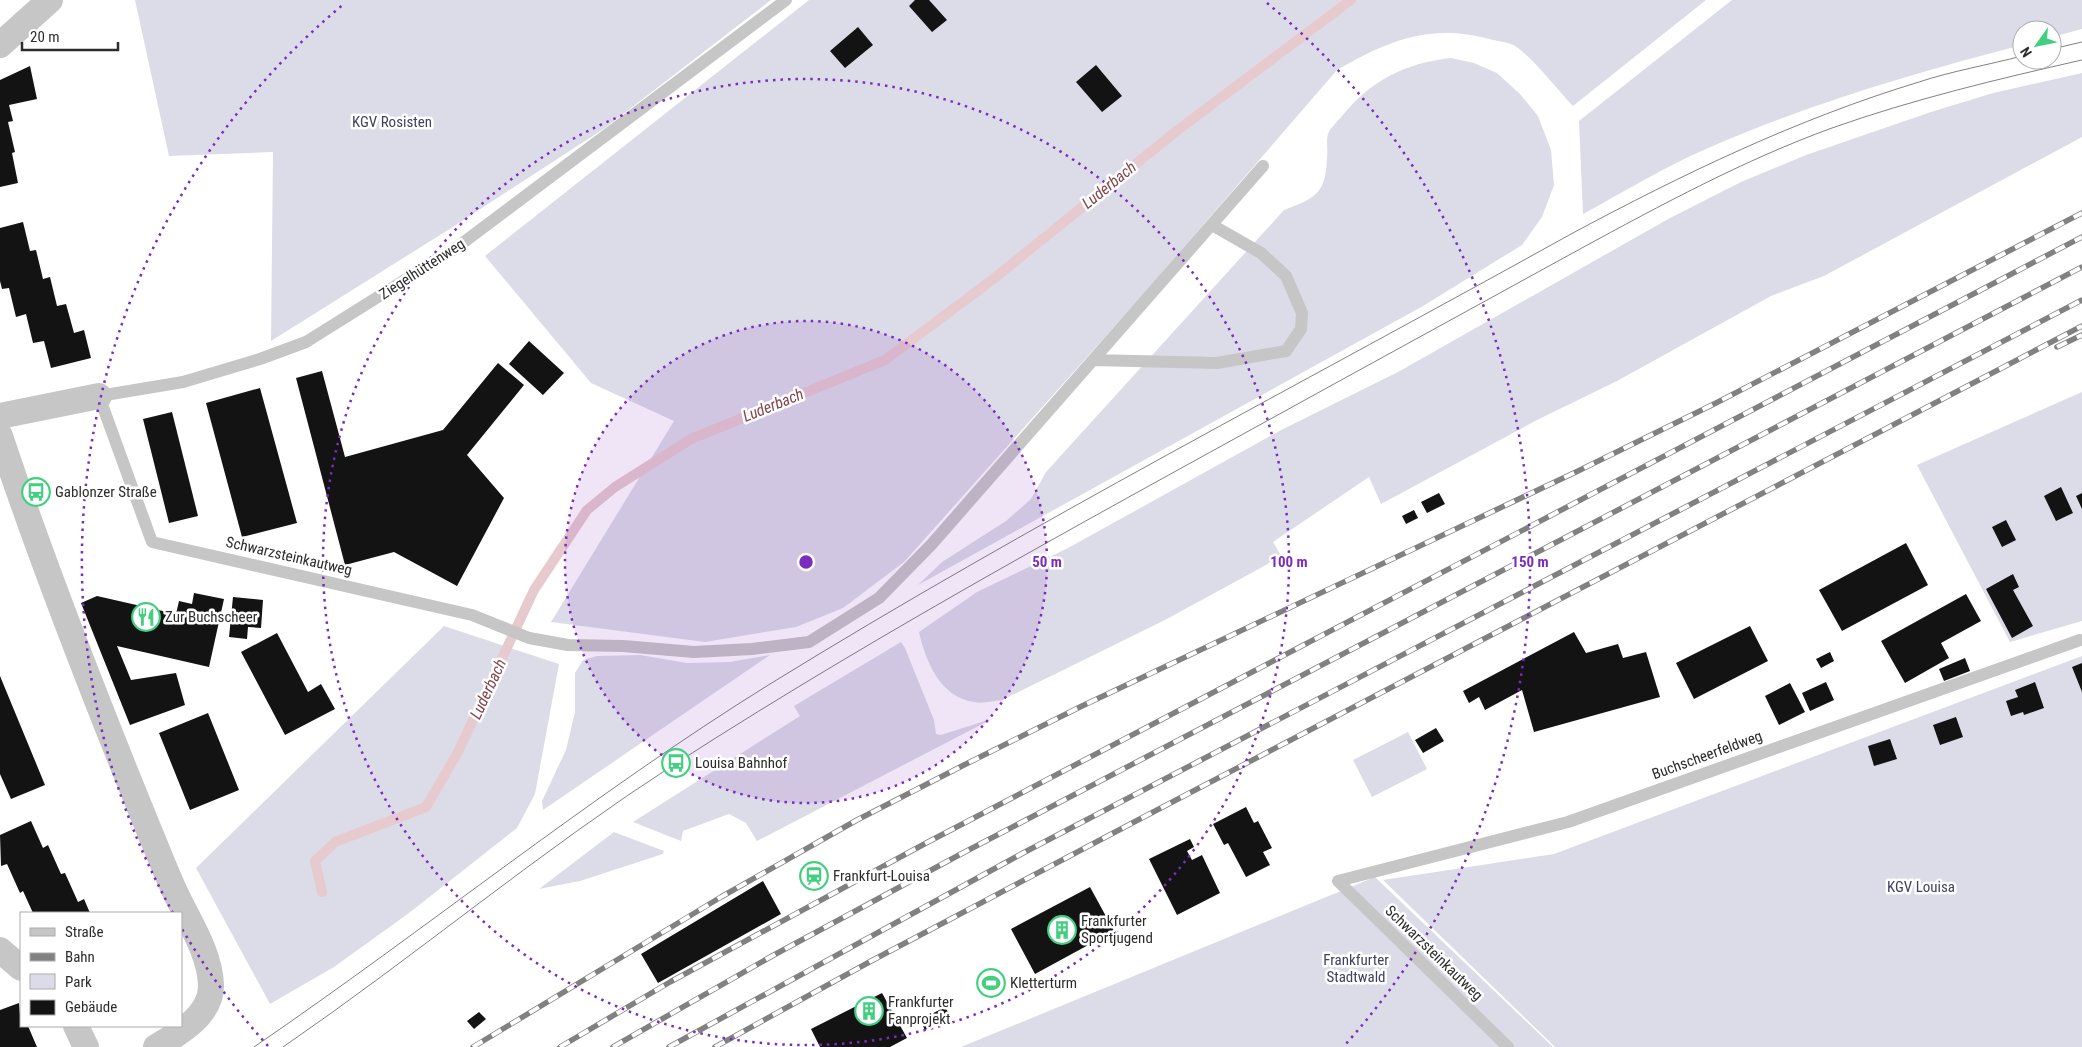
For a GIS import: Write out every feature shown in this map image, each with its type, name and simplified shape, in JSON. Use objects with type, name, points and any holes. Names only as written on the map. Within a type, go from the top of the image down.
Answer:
[{"type":"street","points":[[0,45],[50,0]]},
{"type":"street","name":"Ziegelhüttenweg","points":[[0,416],[99,396]]},
{"type":"street","points":[[0,436],[35,542],[90,685],[171,883],[207,960],[211,987],[204,1009],[184,1030],[156,1047]]},
{"type":"street","points":[[0,950],[20,967]]},
{"type":"street","points":[[76,1027],[86,1047]]},
{"type":"lane","name":"Ziegelhüttenweg","points":[[99,396],[183,382],[260,359],[306,342],[456,248],[786,0]]},
{"type":"lane","name":"Schwarzsteinkautweg","points":[[99,396],[152,542],[472,615],[502,625],[529,638],[568,645],[623,646],[694,652],[752,650],[809,642],[879,598],[931,545],[1263,166]]},
{"type":"lane","points":[[1093,360],[1217,363],[1286,351],[1301,329],[1302,313],[1286,276],[1261,253],[1212,225]]},
{"type":"lane","name":"Buchscheerfeldweg","points":[[1338,881],[1568,822],[2080,640]]},
{"type":"lane","name":"Schwarzsteinkautweg","points":[[1338,881],[1508,1047]]},
{"type":"green space","name":"KGV Rosisten","points":[[135,0],[771,0],[605,128],[448,230],[271,341],[273,152],[169,156]]},
{"type":"green space","points":[[809,0],[1706,0],[1573,106],[1532,61],[1515,46],[1467,35],[1428,34],[1410,38],[1392,43],[1337,70],[1146,291],[904,562],[843,608],[796,627],[705,642],[551,622],[674,421],[591,383],[485,256]]},
{"type":"green space","points":[[1732,0],[2082,0],[2082,29],[2062,34],[2062,20],[2012,20],[2012,48],[1902,78],[1823,104],[1745,133],[1690,156],[1583,214],[1579,121]]},
{"type":"green space","points":[[1451,58],[1474,63],[1497,73],[1520,94],[1538,116],[1551,150],[1554,185],[1542,217],[1522,245],[1423,306],[918,585],[942,562],[1006,521],[1031,499],[1046,472],[1284,210],[1304,202],[1317,192],[1324,179],[1326,169],[1328,134],[1353,103],[1365,92],[1390,75],[1419,64]]},
{"type":"green space","points":[[2082,73],[2082,137],[1824,276],[1771,296],[1617,381],[1537,420],[1381,504],[1369,477],[1273,542],[1280,554],[1266,565],[1165,620],[1002,700],[981,703],[962,699],[944,686],[936,676],[926,655],[919,632],[977,592],[1068,548],[1283,429],[1398,372],[1670,218],[1741,182],[1806,155],[1993,93]]},
{"type":"green space","points":[[2082,392],[2082,621],[2010,642],[1917,465]]},
{"type":"green space","points":[[444,626],[559,664],[535,794],[517,828],[409,913],[334,967],[270,1004],[196,868]]},
{"type":"green space","points":[[901,642],[934,720],[936,734],[941,735],[994,718],[757,841],[746,823],[729,814],[683,831],[681,841],[633,822],[800,716],[794,706]]},
{"type":"green space","points":[[640,655],[687,663],[730,662],[770,655],[543,810],[542,801],[566,750],[575,712],[575,673],[583,660],[597,656]]},
{"type":"green space","name":"KGV Louisa","points":[[2082,656],[2082,1047],[1555,1047],[1383,880],[1554,854]]},
{"type":"green space","points":[[1408,732],[1427,769],[1372,797],[1353,760]]},
{"type":"green space","points":[[614,832],[664,851],[663,854],[580,881],[539,889]]},
{"type":"green space","name":"Frankfurter Stadtwald","points":[[1375,877],[1553,1047],[961,1047]]},
{"type":"building","points":[[915,0],[929,0],[947,20],[932,32],[909,6]]},
{"type":"building","points":[[858,27],[873,45],[845,68],[830,51]]},
{"type":"building","points":[[1096,65],[1122,96],[1102,112],[1076,82]]},
{"type":"building","points":[[30,66],[37,99],[9,105],[13,121],[8,122],[15,152],[12,153],[18,183],[0,187],[0,80]]},
{"type":"building","points":[[23,222],[30,251],[36,250],[43,279],[50,277],[57,306],[66,304],[74,333],[84,330],[91,358],[51,368],[44,341],[33,343],[26,314],[16,317],[9,288],[2,289],[0,281],[0,228]]},
{"type":"building","points":[[529,341],[564,373],[543,395],[509,364]]},
{"type":"building","points":[[498,363],[524,385],[467,455],[504,498],[457,586],[394,552],[345,565],[296,378],[322,371],[345,457],[443,430]]},
{"type":"building","points":[[260,388],[297,523],[242,537],[206,403]]},
{"type":"building","points":[[172,412],[198,516],[169,523],[143,419]]},
{"type":"building","points":[[2061,487],[2073,513],[2056,521],[2044,496]]},
{"type":"building","points":[[1439,493],[1445,504],[1427,513],[1421,502]]},
{"type":"building","points":[[2082,493],[2082,509],[2076,496]]},
{"type":"building","points":[[1414,510],[1418,518],[1406,524],[1402,516]]},
{"type":"building","points":[[2006,520],[2016,540],[2002,547],[1992,527]]},
{"type":"building","points":[[1906,543],[1928,585],[1842,631],[1819,590]]},
{"type":"building","points":[[2013,574],[2019,587],[2013,590],[2033,626],[2012,638],[1986,589]]},
{"type":"building","points":[[194,593],[224,599],[209,667],[117,646],[131,680],[176,673],[185,705],[130,725],[81,603],[97,596],[176,614],[179,601],[192,604]]},
{"type":"building","points":[[1966,594],[1981,621],[1941,643],[1949,658],[1905,683],[1881,641]]},
{"type":"building","points":[[233,597],[263,600],[261,628],[248,627],[247,639],[229,637]]},
{"type":"building","points":[[1750,626],[1768,661],[1694,699],[1676,663]]},
{"type":"building","points":[[1574,632],[1586,653],[1618,644],[1623,658],[1646,652],[1660,697],[1534,732],[1522,690],[1485,710],[1479,697],[1469,703],[1463,691]]},
{"type":"building","points":[[277,633],[308,692],[321,684],[335,709],[285,735],[241,652]]},
{"type":"building","points":[[1830,652],[1834,661],[1821,668],[1816,659]]},
{"type":"building","points":[[1965,658],[1970,671],[1944,681],[1939,669]]},
{"type":"building","points":[[2082,663],[2082,692],[2072,667]]},
{"type":"building","points":[[0,676],[45,785],[11,799],[0,774]]},
{"type":"building","points":[[1826,682],[1834,700],[1810,711],[1802,693]]},
{"type":"building","points":[[2035,682],[2044,708],[2024,715],[2023,712],[2011,716],[2006,701],[2018,697],[2015,690]]},
{"type":"building","points":[[1790,683],[1805,712],[1779,725],[1765,696]]},
{"type":"building","points":[[208,713],[239,790],[190,810],[159,733]]},
{"type":"building","points":[[1956,717],[1963,737],[1940,745],[1933,725]]},
{"type":"building","points":[[1436,728],[1444,741],[1423,753],[1415,740]]},
{"type":"building","points":[[1890,739],[1897,759],[1874,766],[1868,746]]},
{"type":"building","points":[[1246,807],[1254,823],[1258,821],[1272,848],[1263,852],[1270,865],[1246,877],[1228,843],[1224,845],[1213,824]]},
{"type":"building","points":[[31,821],[43,848],[48,845],[61,874],[65,873],[78,902],[84,899],[90,912],[33,912],[23,891],[20,893],[7,864],[1,866],[0,835]]},
{"type":"building","points":[[1190,839],[1194,847],[1187,851],[1192,860],[1202,855],[1220,893],[1177,915],[1149,859]]},
{"type":"building","points":[[763,881],[781,914],[658,983],[641,954]]},
{"type":"building","name":"Frankfurter Sportjugend","points":[[1090,887],[1114,931],[1035,974],[1011,929]]},
{"type":"building","name":"Kletterturm","points":[[995,970],[1004,987],[986,996],[978,979]]},
{"type":"building","name":"Frankfurter Fanprojekt","points":[[882,993],[907,1038],[890,1047],[820,1047],[811,1029]]},
{"type":"building","points":[[19,1003],[20,1027],[28,1027],[37,1047],[0,1047],[0,1010]]},
{"type":"building","points":[[945,1007],[951,1017],[925,1030],[920,1020]]},
{"type":"building","points":[[479,1012],[486,1019],[474,1029],[467,1021]]},
{"type":"waterway","name":"Luderbach","points":[[322,892],[315,861],[335,842],[426,807],[458,752],[534,590],[587,510],[615,487],[691,439],[885,360],[992,280],[1174,133],[1351,0]]},
{"type":"tram line","points":[[2062,47],[2082,42]]},
{"type":"tram line","points":[[254,1047],[383,956],[574,816],[704,727],[770,684],[868,625],[1067,510],[1571,234],[1698,169],[1741,149],[1874,97],[1944,75],[2012,58]]},
{"type":"tram line","points":[[283,1047],[577,831],[678,762],[839,662],[1003,567],[1168,475],[1580,249],[1672,200],[1767,154],[1832,128],[1925,99],[2082,60]]},
{"type":"railway","points":[[473,1047],[721,897],[857,820],[1082,706],[1578,471],[1716,403],[2082,213]]},
{"type":"railway","points":[[560,1047],[670,982],[928,842],[2082,237]]},
{"type":"railway","points":[[613,1047],[772,956],[959,855],[2082,267]]},
{"type":"railway","points":[[669,1047],[1023,853],[2082,300]]},
{"type":"railway","points":[[715,1047],[873,960],[1136,821],[2082,326]]},
{"type":"railway","points":[[2057,347],[2082,335]]},
{"type":"place","name":"Gablonzer Straße","points":[[36,492]]},
{"type":"place","name":"Zur Buchscheer","points":[[146,617]]},
{"type":"place","name":"Louisa Bahnhof","points":[[676,763]]},
{"type":"place","name":"Frankfurt-Louisa","points":[[814,876]]},
{"type":"place","name":"Frankfurter Sportjugend","points":[[1062,930]]},
{"type":"place","name":"Kletterturm","points":[[991,983]]},
{"type":"place","name":"Frankfurter Fanprojekt","points":[[869,1011]]}]
